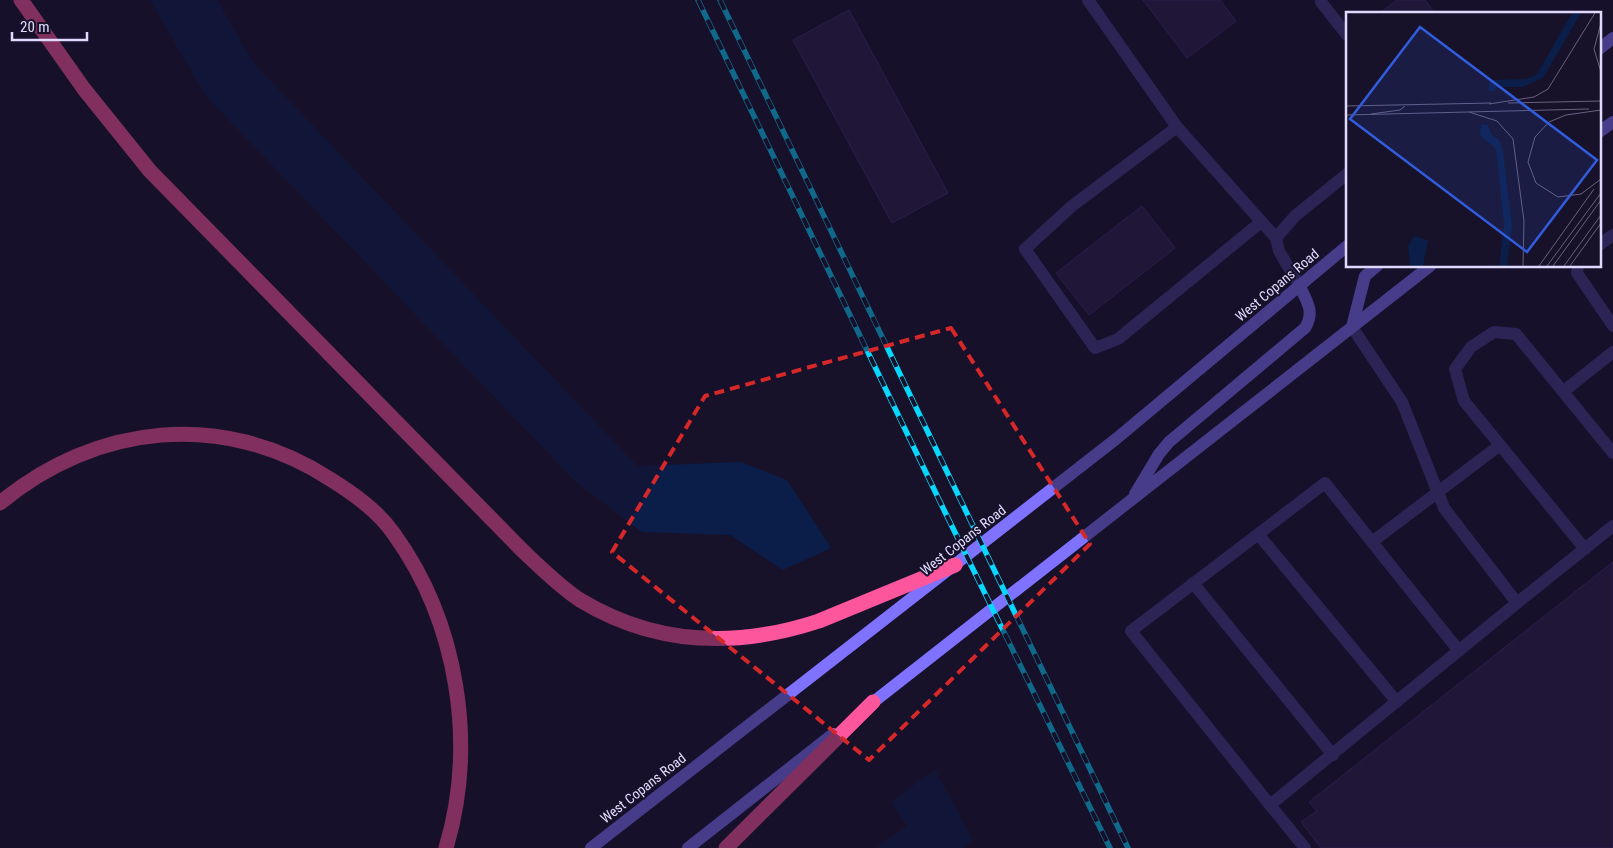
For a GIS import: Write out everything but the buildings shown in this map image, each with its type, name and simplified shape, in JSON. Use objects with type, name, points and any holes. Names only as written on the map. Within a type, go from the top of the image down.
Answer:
[{"type":"highway","points":[[21,0],[111,124],[180,204],[522,550],[559,585],[580,600],[624,621],[668,634],[709,640],[750,638],[796,629],[819,621],[955,565]]},
{"type":"highway","points":[[0,502],[42,472],[90,451],[139,437],[191,434],[220,436],[250,442],[277,452],[323,474],[366,504],[394,533],[415,569],[442,626],[449,652],[459,705],[460,732],[458,787],[446,848]]},
{"type":"highway","points":[[726,848],[873,702]]},
{"type":"main road","points":[[1600,48],[1613,38]]},
{"type":"main road","points":[[1600,131],[1613,122]]},
{"type":"main road","name":"West Copans Road","points":[[591,848],[1116,438],[1346,247]]},
{"type":"main road","points":[[1352,327],[1366,276],[1375,268]]},
{"type":"main road","points":[[688,848],[1427,268]]},
{"type":"main road","points":[[1132,501],[1168,442],[1305,328],[1310,319],[1310,308],[1299,285]]},
{"type":"lane","points":[[1088,0],[1177,127],[1276,238],[1279,251],[1299,285]]},
{"type":"lane","points":[[1321,2],[1346,34]]},
{"type":"lane","points":[[1177,127],[1072,206],[1025,249],[1095,348],[1118,339],[1261,222]]},
{"type":"lane","points":[[1276,238],[1295,216],[1346,175]]},
{"type":"lane","points":[[1600,244],[1613,235]]},
{"type":"lane","points":[[1578,268],[1577,273],[1613,326]]},
{"type":"lane","points":[[1352,327],[1402,402],[1444,508],[1517,603]]},
{"type":"lane","points":[[1585,549],[1464,401],[1455,369],[1471,347],[1494,332],[1516,334],[1613,453]]},
{"type":"lane","points":[[1564,391],[1613,352]]},
{"type":"lane","points":[[1372,542],[1500,445]]},
{"type":"lane","points":[[1305,848],[1131,631],[1325,483],[1459,651]]},
{"type":"lane","points":[[1270,805],[1613,526]]},
{"type":"lane","points":[[1258,534],[1397,702]]},
{"type":"lane","points":[[1193,583],[1333,755]]},
{"type":"highlighted area","points":[[951,328],[1090,544],[869,760],[612,552],[705,396]]},
{"type":"water","points":[[150,0],[217,0],[254,64],[637,466],[741,462],[787,480],[831,548],[783,570],[730,535],[642,532],[576,482],[206,96]]},
{"type":"water","points":[[935,770],[973,840],[963,848],[876,848],[907,826],[891,802]]},
{"type":"railway","points":[[698,0],[945,512],[1110,848]]},
{"type":"railway","points":[[720,0],[1128,848]]}]
